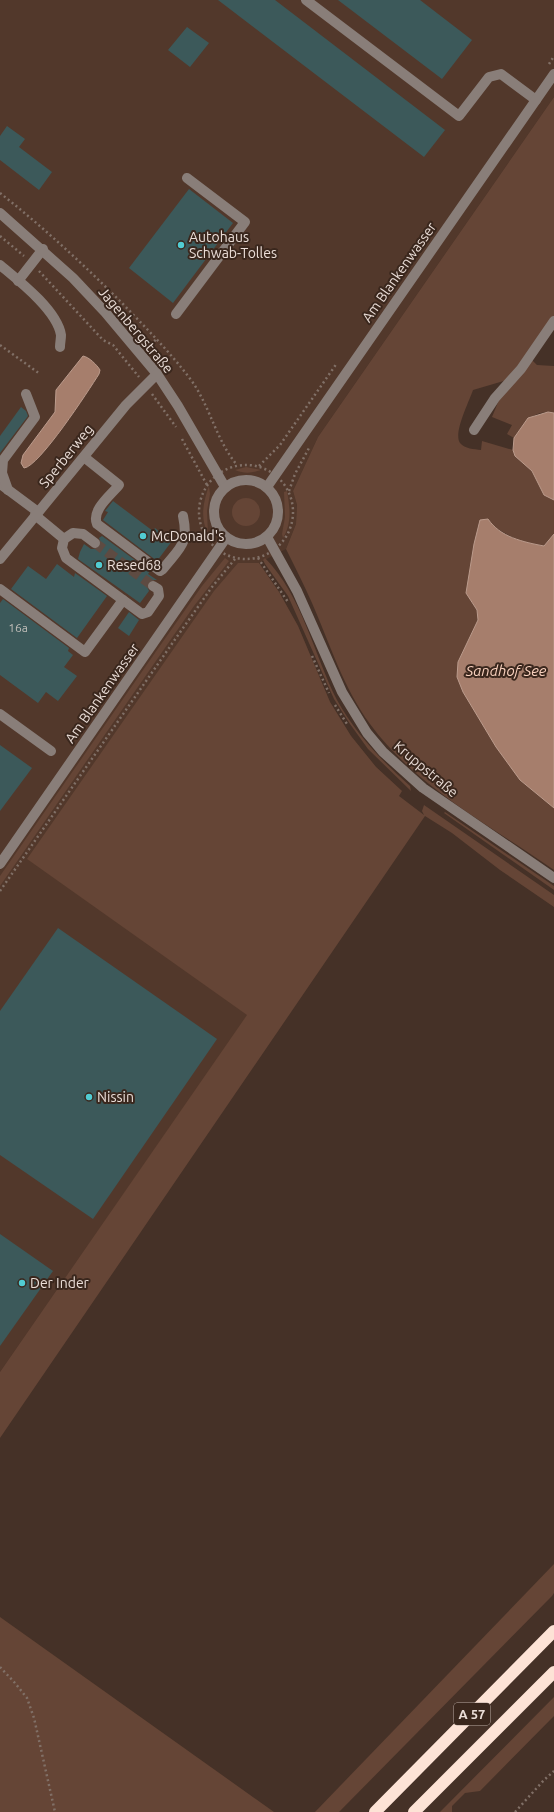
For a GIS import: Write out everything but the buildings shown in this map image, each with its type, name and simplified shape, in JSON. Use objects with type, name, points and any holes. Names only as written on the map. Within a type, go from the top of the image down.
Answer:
[{"type":"highway","name":"A 57","points":[[375,1812],[554,1631]]},
{"type":"highway","name":"A 57","points":[[414,1812],[554,1672]]},
{"type":"street","points":[[306,0],[459,116],[489,77],[501,74],[536,100]]},
{"type":"street","name":"Am Blankenwasser","points":[[267,487],[554,74]]},
{"type":"street","points":[[176,314],[245,222],[187,178]]},
{"type":"street","name":"Jagenbergstraße","points":[[0,213],[43,249],[99,306],[157,374],[178,406],[225,487]]},
{"type":"street","points":[[18,280],[43,249]]},
{"type":"street","points":[[0,265],[18,280],[52,317],[61,335],[60,347]]},
{"type":"street","points":[[474,430],[495,398],[521,369],[554,321]]},
{"type":"street","name":"Sperberweg","points":[[0,559],[126,405],[157,374]]},
{"type":"street","points":[[26,394],[35,417],[2,457],[4,487],[64,539]]},
{"type":"street","points":[[84,457],[119,485],[96,513],[95,517],[97,524],[160,571],[185,540],[186,532],[183,516]]},
{"type":"street","points":[[245,479],[256,480],[267,487],[277,501],[279,511],[275,525],[267,537],[257,542],[247,544],[236,543],[226,538],[215,522],[215,502],[219,494],[225,487],[235,481],[245,479]]},
{"type":"street","points":[[96,543],[78,533],[73,533],[64,539],[62,548],[66,558],[140,613],[146,613],[159,596],[158,589],[153,586]]},
{"type":"street","name":"Kruppstraße","points":[[267,537],[275,549],[305,606],[342,692],[367,733],[383,752],[423,788],[554,878]]},
{"type":"street","name":"Am Blankenwasser","points":[[0,864],[226,538]]},
{"type":"street","points":[[0,589],[85,652],[123,600]]},
{"type":"street","points":[[0,714],[51,751]]},
{"type":"path","points":[[0,193],[44,228],[77,258],[160,342],[195,386],[226,449],[237,465]]},
{"type":"path","points":[[0,236],[57,288],[103,340],[113,345],[146,385],[170,418],[207,485]]},
{"type":"path","points":[[0,345],[40,374]]},
{"type":"path","points":[[237,465],[259,466],[276,475],[289,491],[293,503],[293,517],[290,529],[284,541],[275,549],[258,558],[235,559],[218,550],[204,532],[200,520],[199,508],[201,496],[207,485],[217,474],[237,465]]},
{"type":"path","points":[[0,891],[185,625],[212,587],[235,559]]},
{"type":"path","points":[[0,1667],[27,1698],[34,1718],[55,1812]]},
{"type":"path","points":[[515,1812],[554,1771]]},
{"type":"shaded area","points":[[0,0],[554,0],[554,97],[318,437],[293,491],[297,505],[296,524],[286,549],[259,563],[279,592],[298,626],[330,702],[351,736],[376,767],[402,791],[28,859],[248,1015],[0,1372]]},
{"type":"shaded area","points":[[554,97],[554,316],[528,354],[507,380],[473,390],[460,425],[458,438],[462,445],[470,448],[481,450],[482,441],[513,450],[515,456],[532,471],[544,495],[554,500],[554,534],[544,546],[519,541],[494,527],[466,593],[477,610],[478,620],[458,662],[520,780],[554,808],[554,870],[455,804],[409,767],[388,747],[360,710],[352,695],[319,618],[286,549],[296,524],[297,505],[293,491],[318,437]]},
{"type":"shaded area","points":[[532,360],[537,365],[554,366],[554,413],[540,413],[530,418],[514,438],[507,434],[512,425],[492,417],[499,400]]},
{"type":"shaded area","points":[[246,467],[261,470],[248,473],[235,470]]},
{"type":"shaded area","points":[[209,486],[210,494],[207,511],[208,534],[204,522],[203,510]]},
{"type":"shaded area","points":[[287,491],[289,521],[283,538],[282,534],[285,517],[284,492]]},
{"type":"shaded area","points":[[246,498],[256,502],[260,512],[256,522],[246,526],[236,522],[232,512],[236,502]]},
{"type":"shaded area","points":[[225,558],[229,561],[194,606],[0,886],[0,876],[202,586]]},
{"type":"shaded area","points":[[265,558],[289,589],[337,700],[344,712],[370,746],[389,767],[410,786],[411,791],[368,749],[334,699],[288,596],[265,564],[263,560]]},
{"type":"shaded area","points":[[238,563],[259,563],[279,592],[298,626],[330,702],[351,736],[376,767],[402,791],[399,796],[424,815],[422,811],[424,805],[554,895],[554,907],[500,870],[452,833],[425,816],[0,1438],[0,1372],[247,1015],[27,859],[214,591]]},
{"type":"shaded area","points":[[445,812],[554,886],[554,890],[444,813]]},
{"type":"shaded area","points":[[554,1564],[554,1593],[552,1596],[339,1812],[315,1812]]},
{"type":"shaded area","points":[[0,1617],[274,1812],[0,1812]]},
{"type":"shaded area","points":[[554,1697],[554,1716],[480,1791],[465,1793],[452,1806],[452,1812],[440,1812]]},
{"type":"water","points":[[83,356],[97,366],[100,370],[99,374],[75,411],[52,442],[41,455],[24,468],[21,463],[23,455],[55,412],[56,390]]},
{"type":"water","points":[[548,412],[554,413],[554,500],[544,495],[532,471],[515,456],[513,450],[514,438],[528,418]]},
{"type":"water","name":"Sandhof See","points":[[488,519],[505,534],[528,543],[544,546],[554,534],[554,808],[520,780],[496,747],[463,692],[457,677],[458,662],[478,620],[477,610],[466,593],[474,544],[480,520]]},
{"type":"tunnel","points":[[95,543],[153,586]]},
{"type":"place","name":"Autohaus Schwab-Tolles","points":[[181,245]]},
{"type":"place","name":"McDonald's","points":[[143,536]]},
{"type":"place","name":"Resed68","points":[[99,565]]},
{"type":"place","name":"Nissin","points":[[89,1097]]},
{"type":"place","name":"Der Inder","points":[[22,1283]]}]
